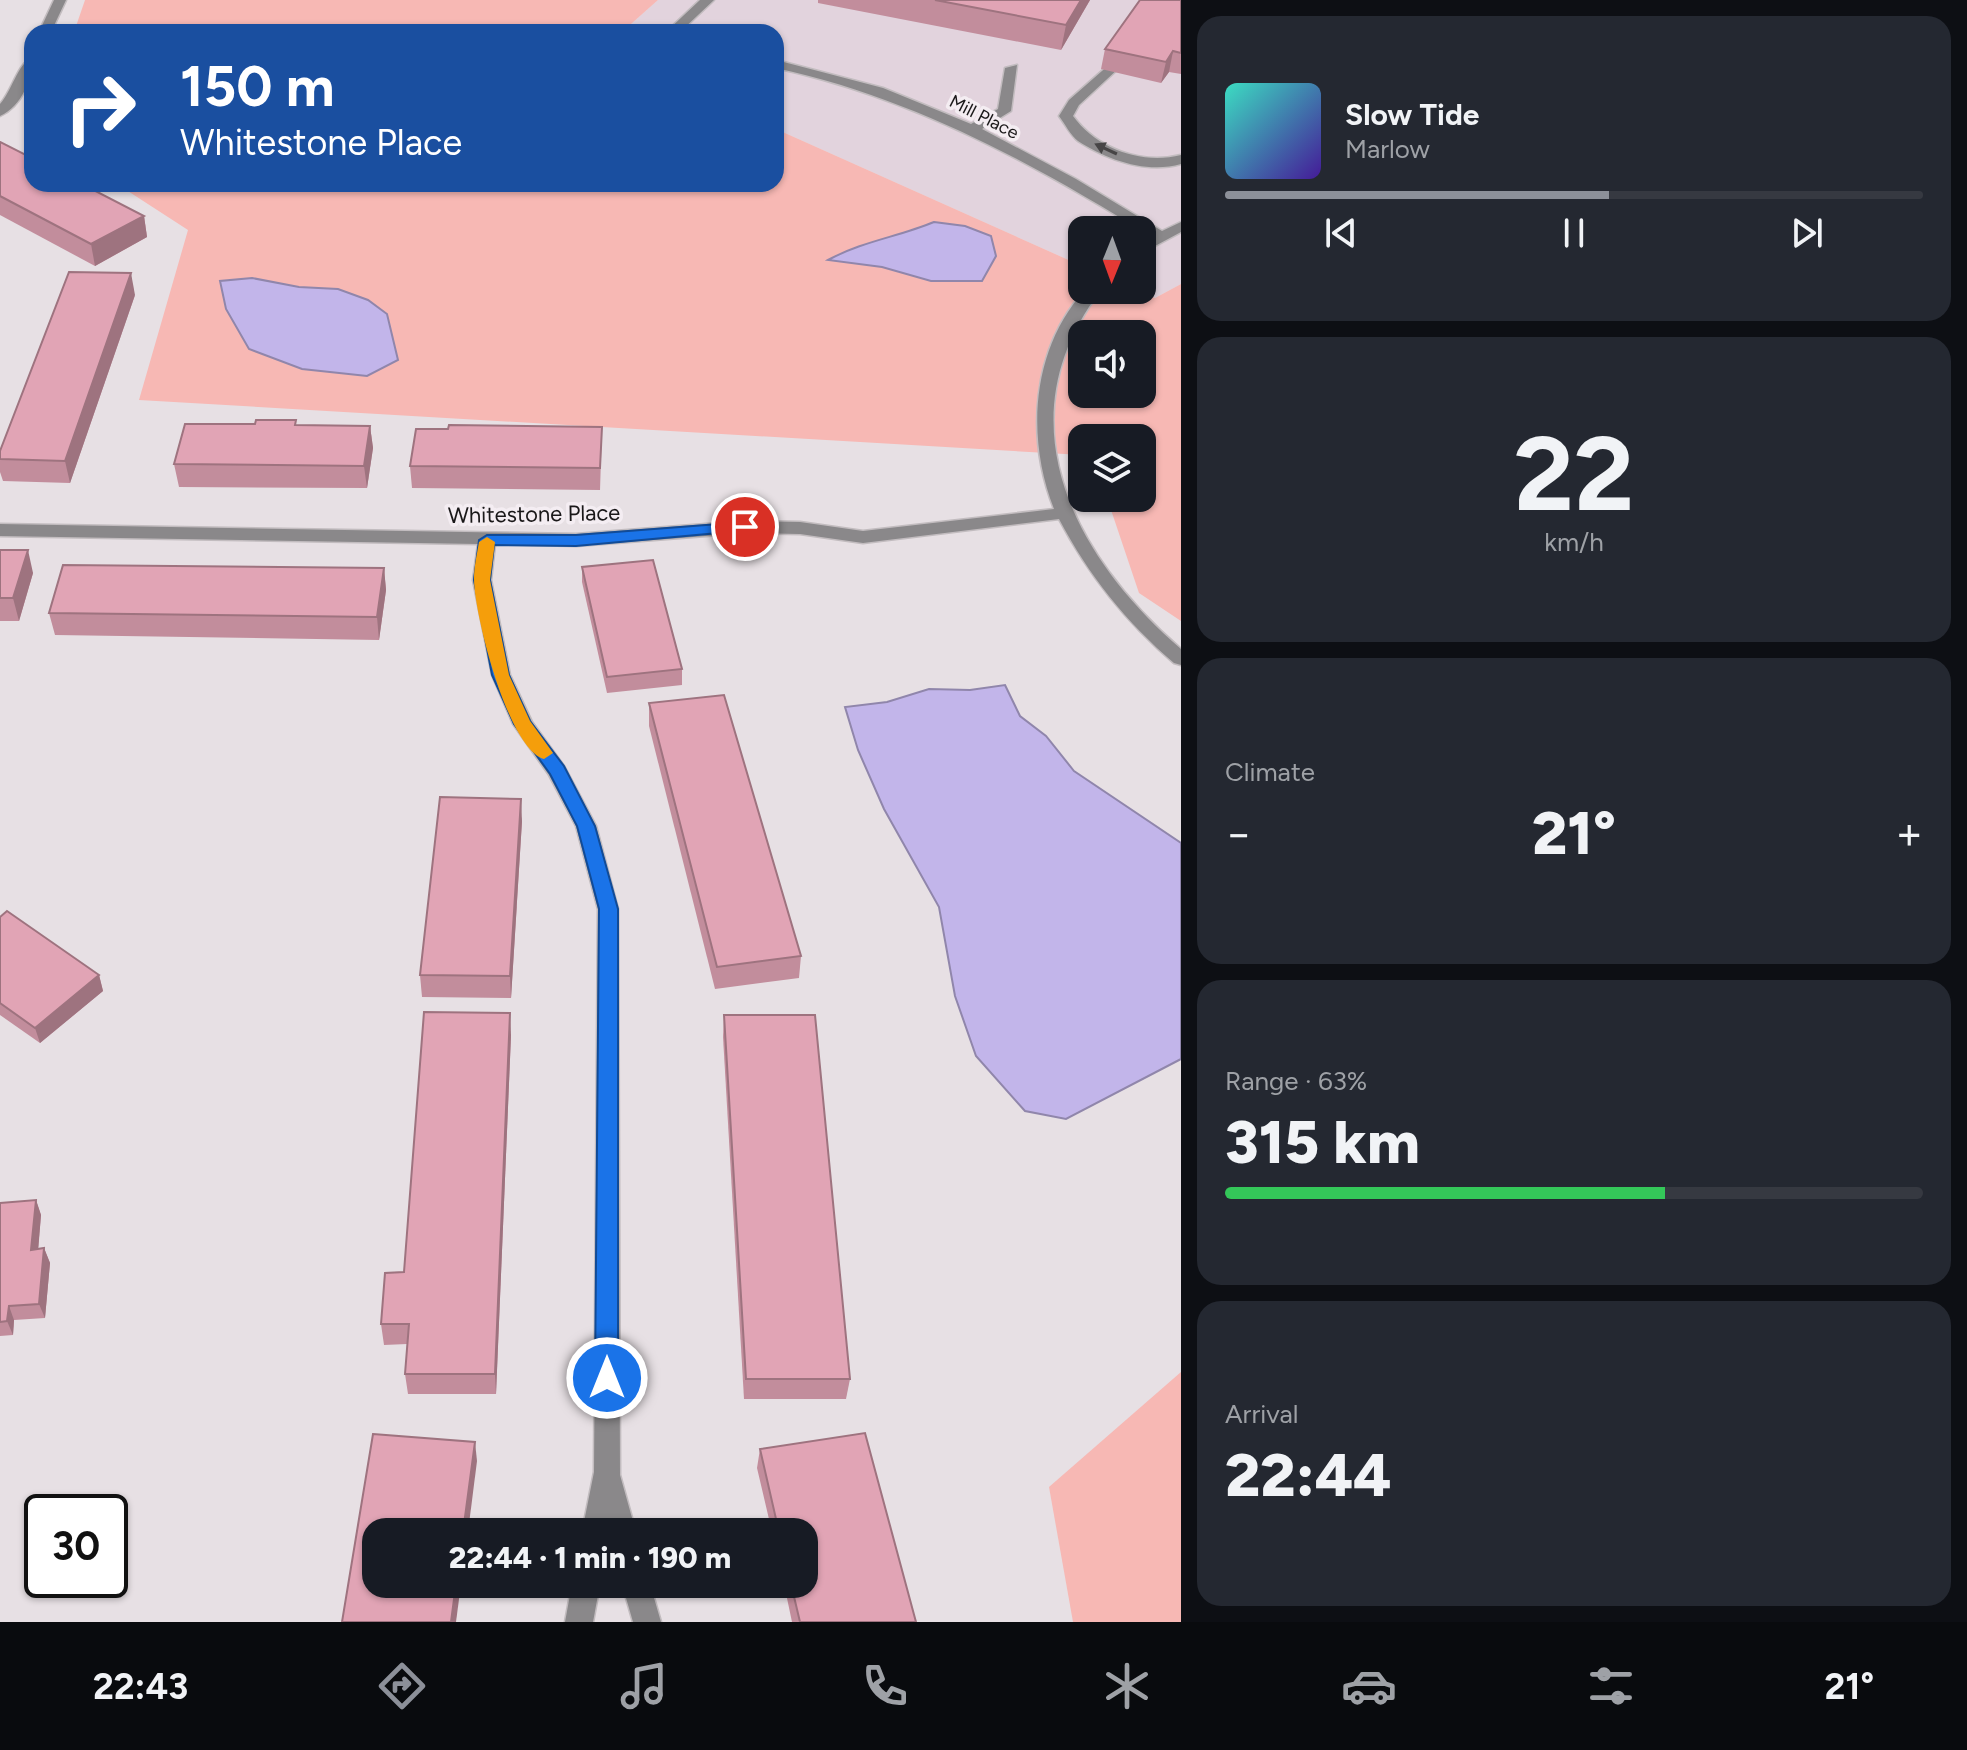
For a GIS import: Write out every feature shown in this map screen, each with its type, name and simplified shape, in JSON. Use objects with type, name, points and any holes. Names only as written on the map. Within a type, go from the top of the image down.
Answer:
[{"type":"street","points":[[49,24],[60,0]]},
{"type":"street","points":[[681,24],[708,0]]},
{"type":"street","points":[[1138,43],[1074,103],[1066,116],[1081,137],[1132,161],[1165,164],[1181,159]]},
{"type":"street","name":"Mill Place","points":[[784,66],[898,97],[970,130],[1112,206],[1162,237]]},
{"type":"street","points":[[970,130],[1004,111],[1012,68]]},
{"type":"street","points":[[0,112],[15,96],[24,77]]},
{"type":"street","points":[[1156,241],[1181,226]]},
{"type":"street","points":[[1083,304],[1067,326],[1056,354],[1044,418],[1046,452],[1066,513],[1088,556],[1150,635],[1181,659]]},
{"type":"street","name":"Whitestone Place","points":[[0,530],[576,540],[745,527],[800,528],[863,537],[1066,513]]},
{"type":"street","points":[[487,540],[482,580],[501,675],[523,724],[557,771],[586,826],[608,909],[607,1472],[598,1518]]},
{"type":"street","points":[[607,1472],[619,1518]]},
{"type":"street","points":[[579,1622],[583,1598]]},
{"type":"street","points":[[640,1598],[647,1622]]},
{"type":"shaded area","points":[[85,0],[658,0],[631,24],[77,24]]},
{"type":"shaded area","points":[[658,0],[1181,0],[1181,284],[1156,297],[1156,216],[1068,216],[1068,260],[784,133],[784,24],[631,24]]},
{"type":"shaded area","points":[[784,133],[1068,260],[1068,304],[1156,304],[1156,297],[1181,284],[1181,621],[1139,593],[1112,512],[1156,512],[1156,424],[1068,424],[1068,454],[139,400],[188,230],[129,192],[784,192]]},
{"type":"shaded area","points":[[934,222],[965,226],[991,236],[996,256],[982,281],[931,281],[882,267],[828,260],[854,248]]},
{"type":"shaded area","points":[[252,278],[299,287],[338,289],[368,300],[387,314],[398,360],[367,376],[302,369],[249,349],[226,309],[220,281]]},
{"type":"shaded area","points":[[1005,685],[1020,716],[1046,736],[1074,771],[1181,843],[1181,1059],[1066,1119],[1025,1111],[976,1056],[955,996],[939,907],[884,809],[858,750],[845,707],[887,702],[929,689],[970,690]]},
{"type":"shaded area","points":[[1181,1372],[1181,1622],[1073,1622],[1049,1487]]},
{"type":"building","points":[[935,0],[1081,0],[1066,25]]},
{"type":"building","points":[[1140,0],[1181,0],[1181,53],[1173,51],[1166,62],[1105,49]]},
{"type":"building","points":[[0,142],[24,154],[24,192],[98,192],[144,216],[91,244],[0,196]]},
{"type":"building","points":[[69,272],[131,273],[65,461],[0,459],[0,451]]},
{"type":"building","points":[[256,420],[296,420],[295,425],[370,426],[364,466],[174,464],[185,424],[255,424]]},
{"type":"building","points":[[449,425],[602,427],[600,468],[410,466],[416,429],[448,429]]},
{"type":"building","points":[[0,550],[28,550],[13,598],[0,598]]},
{"type":"building","points":[[653,560],[682,669],[607,677],[582,567]]},
{"type":"building","points":[[63,565],[384,568],[377,617],[49,613]]},
{"type":"building","points":[[724,695],[801,956],[717,967],[649,703]]},
{"type":"building","points":[[440,797],[521,799],[510,976],[420,975]]},
{"type":"building","points":[[7,911],[99,975],[35,1028],[0,1003],[0,917]]},
{"type":"building","points":[[424,1012],[510,1013],[495,1374],[405,1374],[409,1324],[381,1324],[385,1273],[404,1272]]},
{"type":"building","points":[[724,1015],[815,1015],[850,1379],[746,1379]]},
{"type":"building","points":[[36,1200],[31,1250],[44,1248],[39,1304],[9,1306],[7,1321],[0,1322],[0,1203]]},
{"type":"building","points":[[865,1433],[916,1622],[800,1622],[794,1598],[818,1598],[818,1518],[776,1518],[760,1449]]},
{"type":"building","points":[[373,1434],[475,1442],[465,1518],[362,1518],[362,1598],[454,1598],[451,1622],[342,1622]]},
{"type":"slow traffic","points":[[487,542],[482,580],[501,675],[523,724],[544,753]]},
{"type":"route","points":[[607,1378],[608,909],[586,826],[557,771],[523,724],[501,675],[482,580],[487,540],[576,540],[745,527]]}]
